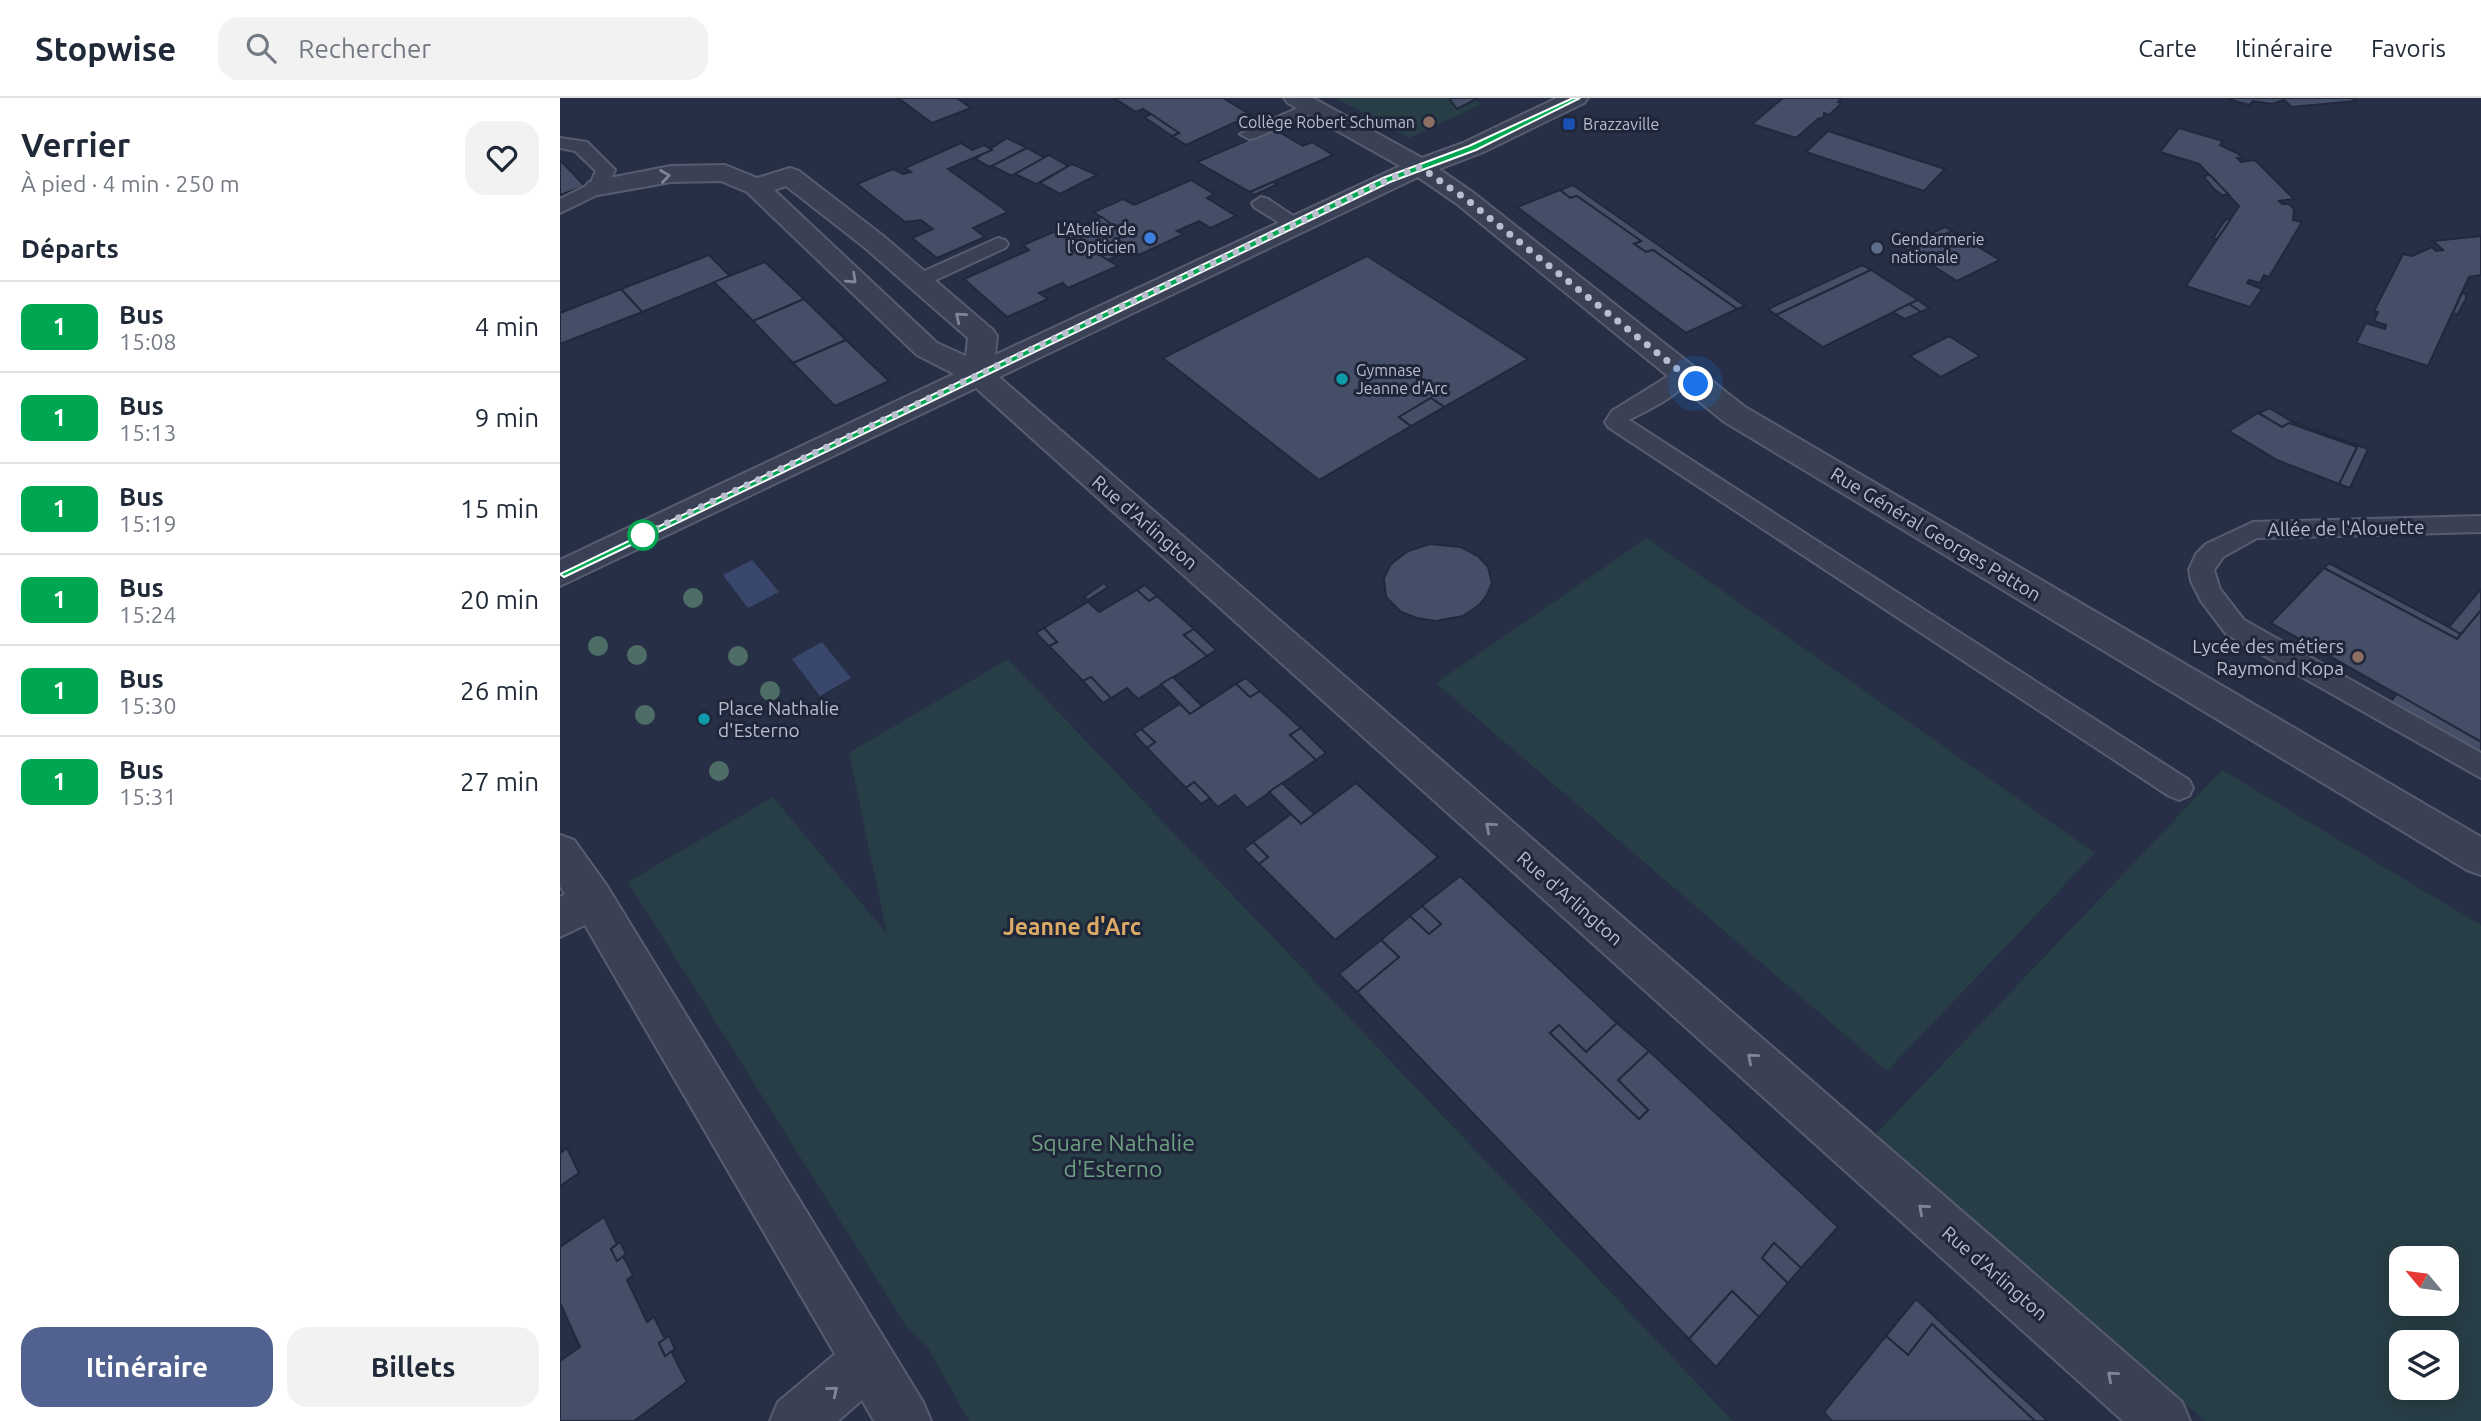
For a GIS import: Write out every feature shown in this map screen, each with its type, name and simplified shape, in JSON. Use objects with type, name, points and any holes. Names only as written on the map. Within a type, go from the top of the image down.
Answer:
[{"type":"street","points":[[560,575],[1295,224],[1420,167],[1472,148],[1576,98]]},
{"type":"street","name":"Rue Général Georges Patton","points":[[1304,102],[1420,167],[1466,199],[1734,414],[2481,858]]},
{"type":"street","name":"Rue d'Arlington","points":[[598,187],[671,174],[725,173],[756,187],[927,349],[978,374],[2163,1421]]},
{"type":"street","points":[[756,187],[790,176],[918,281],[983,336],[978,374]]},
{"type":"street","points":[[560,852],[576,909],[904,1421]]},
{"type":"street","points":[[797,1421],[868,1361]]},
{"type":"lane","points":[[1249,134],[1304,102]]},
{"type":"lane","points":[[560,143],[581,146],[606,170],[598,187],[560,207]]},
{"type":"lane","points":[[1261,204],[1295,224]]},
{"type":"lane","points":[[918,281],[998,244]]},
{"type":"lane","points":[[1684,374],[1663,392],[1620,416],[1616,422],[2179,788]]},
{"type":"lane","name":"Allée de l'Alouette","points":[[2481,524],[2253,530],[2222,543],[2207,557],[2200,573],[2206,592],[2235,627],[2481,767]]},
{"type":"green space","name":"Collège Robert Schuman","points":[[1336,98],[1449,98],[1457,108],[1477,99],[1480,105],[1409,138]]},
{"type":"green space","points":[[1647,538],[2095,853],[1887,1071],[1436,683]]},
{"type":"green space","name":"Square Nathalie d'Esterno","points":[[1008,659],[1733,1421],[969,1421],[927,1346],[908,1329],[628,882],[773,797],[887,934],[849,753]]},
{"type":"green space","points":[[2222,770],[2481,925],[2481,1421],[2205,1421],[1876,1134]]},
{"type":"water","points":[[752,560],[779,592],[748,608],[723,575]]},
{"type":"water","points":[[822,642],[851,678],[820,696],[792,659]]},
{"type":"building","points":[[898,98],[957,98],[971,108],[932,123]]},
{"type":"building","points":[[1114,98],[1223,98],[1251,115],[1186,145],[1172,136],[1179,133],[1143,109],[1136,112]]},
{"type":"building","points":[[1449,98],[1478,98],[1457,109]]},
{"type":"building","points":[[1783,98],[1842,98],[1838,102],[1842,103],[1829,115],[1824,113],[1824,117],[1796,138],[1752,124]]},
{"type":"building","points":[[2225,98],[2352,98],[2356,101],[2292,107],[2284,100],[2272,104],[2253,101],[2249,105]]},
{"type":"building","points":[[1151,114],[1179,133],[1172,136],[1144,117]]},
{"type":"building","points":[[2179,128],[2223,141],[2220,145],[2237,153],[2243,158],[2237,158],[2241,162],[2255,160],[2294,199],[2279,201],[2294,209],[2293,220],[2302,222],[2269,277],[2264,275],[2260,283],[2249,280],[2247,283],[2262,289],[2250,307],[2186,286],[2239,206],[2199,164],[2160,152]]},
{"type":"building","points":[[1274,129],[1303,146],[1312,142],[1333,155],[1250,192],[1197,162]]},
{"type":"building","points":[[1828,131],[1945,169],[1924,191],[1806,152]]},
{"type":"building","points":[[1007,138],[1027,148],[990,167],[975,159]]},
{"type":"building","points":[[961,143],[972,150],[984,145],[992,150],[948,169],[1008,212],[973,228],[985,237],[937,258],[912,238],[933,229],[921,220],[905,222],[857,184],[893,169],[903,174],[911,172],[905,168]]},
{"type":"building","points":[[1027,148],[1045,158],[1012,176],[992,166]]},
{"type":"building","points":[[1049,155],[1068,166],[1036,184],[1015,174]]},
{"type":"building","points":[[560,160],[585,186],[560,195]]},
{"type":"building","points":[[1072,164],[1097,175],[1060,194],[1040,183]]},
{"type":"building","points":[[2210,175],[2229,195],[2222,195],[2203,176]]},
{"type":"building","points":[[1191,180],[1214,194],[1207,198],[1236,216],[1211,228],[1199,221],[1177,231],[1184,234],[1139,255],[1117,239],[1125,235],[1094,212],[1123,199],[1134,205]]},
{"type":"building","points":[[1273,182],[1278,184],[1254,195],[1250,192]]},
{"type":"building","points":[[1573,185],[1745,306],[1737,309],[1653,250],[1646,252],[1634,244],[1641,241],[1577,196],[1570,198],[1560,190]]},
{"type":"building","points":[[1560,190],[1570,198],[1577,196],[1641,241],[1634,244],[1646,252],[1653,250],[1737,309],[1686,333],[1517,207]]},
{"type":"building","points":[[1102,217],[1125,235],[1117,239],[1131,249],[1108,260],[1091,250],[1086,252],[1062,235]]},
{"type":"building","points":[[2226,219],[2230,220],[2217,239],[2213,238]]},
{"type":"building","points":[[1945,227],[1952,231],[1909,251],[1903,247]]},
{"type":"building","points":[[1056,231],[1086,252],[1091,250],[1118,266],[1068,288],[1063,283],[1039,293],[1048,299],[1007,317],[964,279],[1029,250],[1023,245]]},
{"type":"building","points":[[1952,231],[2000,260],[1957,281],[1909,251]]},
{"type":"building","points":[[2481,236],[2481,275],[2469,277],[2428,366],[2356,343],[2366,323],[2385,329],[2386,325],[2374,321],[2378,312],[2374,311],[2403,254],[2412,256],[2432,247],[2436,251],[2443,250],[2433,241]]},
{"type":"building","points":[[709,255],[730,276],[642,312],[621,289]]},
{"type":"building","name":"Gymnase Jeanne d'Arc","points":[[1367,256],[1528,359],[1444,407],[1431,398],[1399,417],[1411,426],[1319,480],[1163,358]]},
{"type":"building","points":[[765,262],[804,299],[753,321],[714,282]]},
{"type":"building","points":[[1862,265],[1871,270],[1776,315],[1768,309]]},
{"type":"building","points":[[1871,270],[1918,300],[1823,347],[1776,315]]},
{"type":"building","points":[[621,289],[642,312],[560,344],[560,313]]},
{"type":"building","points":[[2462,293],[2466,294],[2466,299],[2457,315],[2453,313]]},
{"type":"building","points":[[804,299],[846,340],[793,363],[753,321]]},
{"type":"building","points":[[1918,300],[1929,308],[1921,312],[1909,304]]},
{"type":"building","points":[[1909,304],[1921,312],[1905,319],[1893,312]]},
{"type":"building","points":[[1949,336],[1980,356],[1941,377],[1910,356]]},
{"type":"building","points":[[846,340],[889,381],[835,406],[793,363]]},
{"type":"building","points":[[1431,398],[1444,407],[1411,426],[1399,417]]},
{"type":"building","points":[[2269,408],[2293,422],[2368,449],[2350,488],[2339,484],[2357,447],[2289,423],[2282,427],[2259,413]]},
{"type":"building","points":[[2258,413],[2282,427],[2289,423],[2357,447],[2339,484],[2277,460],[2229,431]]},
{"type":"building","points":[[1430,544],[1461,547],[1478,556],[1488,567],[1492,583],[1487,595],[1479,605],[1463,616],[1436,621],[1417,618],[1401,612],[1386,597],[1384,578],[1391,564],[1408,551]]},
{"type":"building","points":[[2329,563],[2461,634],[2457,639],[2324,568]]},
{"type":"building","points":[[2324,568],[2457,639],[2481,610],[2481,742],[2271,623]]},
{"type":"building","points":[[1104,583],[1108,587],[1088,600],[1084,597]]},
{"type":"building","points":[[1145,585],[1157,596],[1149,601],[1137,590]]},
{"type":"building","points":[[2481,589],[2481,610],[2461,634],[2449,627]]},
{"type":"building","points":[[1137,590],[1149,601],[1157,596],[1194,629],[1184,635],[1207,656],[1138,699],[1127,688],[1111,698],[1091,677],[1083,681],[1049,646],[1057,642],[1044,628],[1088,602],[1099,612]]},
{"type":"building","points":[[1044,628],[1057,642],[1049,646],[1036,633]]},
{"type":"building","points":[[1194,629],[1216,650],[1207,656],[1184,635]]},
{"type":"building","points":[[1091,677],[1111,698],[1103,703],[1083,681]]},
{"type":"building","points":[[1173,677],[1202,706],[1190,714],[1161,684]]},
{"type":"building","points":[[1246,678],[1260,691],[1250,697],[1236,684]]},
{"type":"building","points":[[1236,684],[1250,697],[1260,691],[1301,728],[1290,735],[1316,760],[1247,808],[1235,795],[1218,807],[1194,782],[1186,788],[1147,748],[1155,742],[1141,729],[1180,704],[1190,714]]},
{"type":"building","points":[[2397,694],[2481,742],[2481,756],[2389,704]]},
{"type":"building","points":[[1301,728],[1326,753],[1316,760],[1290,735]]},
{"type":"building","points":[[1141,729],[1155,742],[1147,748],[1134,734]]},
{"type":"building","points":[[1194,782],[1210,798],[1201,804],[1186,788]]},
{"type":"building","points":[[1282,783],[1315,814],[1301,824],[1269,792]]},
{"type":"building","points":[[1356,783],[1438,857],[1335,940],[1259,864],[1268,857],[1253,842],[1291,814],[1301,824]]},
{"type":"building","points":[[1253,842],[1268,857],[1259,864],[1244,849]]},
{"type":"building","points":[[1460,876],[1617,1023],[1586,1052],[1559,1025],[1550,1033],[1639,1119],[1648,1110],[1618,1080],[1649,1051],[1838,1227],[1801,1268],[1774,1243],[1762,1258],[1788,1283],[1759,1317],[1732,1291],[1689,1339],[1357,992],[1399,957],[1381,940],[1410,916],[1429,934],[1441,924],[1422,906]]},
{"type":"building","points":[[1422,906],[1441,924],[1429,934],[1410,916]]},
{"type":"building","points":[[1381,940],[1399,957],[1357,992],[1339,974]]},
{"type":"building","points":[[1617,1023],[1649,1051],[1618,1080],[1648,1110],[1639,1119],[1550,1033],[1559,1025],[1586,1052]]},
{"type":"building","points":[[560,1148],[562,1152],[567,1148],[579,1173],[560,1186]]},
{"type":"building","points":[[604,1217],[617,1244],[611,1249],[617,1261],[623,1256],[633,1275],[627,1280],[647,1322],[654,1317],[665,1339],[659,1343],[665,1356],[671,1351],[687,1382],[634,1421],[560,1421],[560,1361],[580,1347],[560,1303],[560,1247]]},
{"type":"building","points":[[620,1242],[626,1254],[617,1261],[611,1249]]},
{"type":"building","points":[[1774,1243],[1801,1268],[1788,1283],[1762,1258]]},
{"type":"building","points":[[1732,1291],[1759,1317],[1716,1367],[1689,1339]]},
{"type":"building","points":[[1916,1299],[2048,1421],[2035,1421],[1932,1324],[1908,1355],[1886,1336]]},
{"type":"building","points":[[1932,1324],[2035,1421],[1832,1421],[1824,1412],[1886,1336],[1908,1355]]},
{"type":"building","points":[[669,1336],[675,1349],[665,1356],[659,1343]]},
{"type":"bus line","name":"1","points":[[560,574],[1387,180],[1472,148],[1576,98]]},
{"type":"place","name":"Collège Robert Schuman","points":[[1429,122]]},
{"type":"place","name":"Brazzaville","points":[[1569,124]]},
{"type":"place","name":"L'Atelier de l'Opticien","points":[[1150,238]]},
{"type":"place","name":"Gendarmerie nationale","points":[[1877,248]]},
{"type":"place","name":"Gymnase Jeanne d'Arc","points":[[1342,379]]},
{"type":"place","name":"Lycée des métiers Raymond Kopa","points":[[2358,657]]},
{"type":"place","name":"Place Nathalie d'Esterno","points":[[704,719]]},
{"type":"district","name":"Jeanne d'Arc","points":[[1072,926]]},
{"type":"route","points":[[643,535],[638,537],[1387,180],[1420,167],[1466,199],[1696,384]]}]
